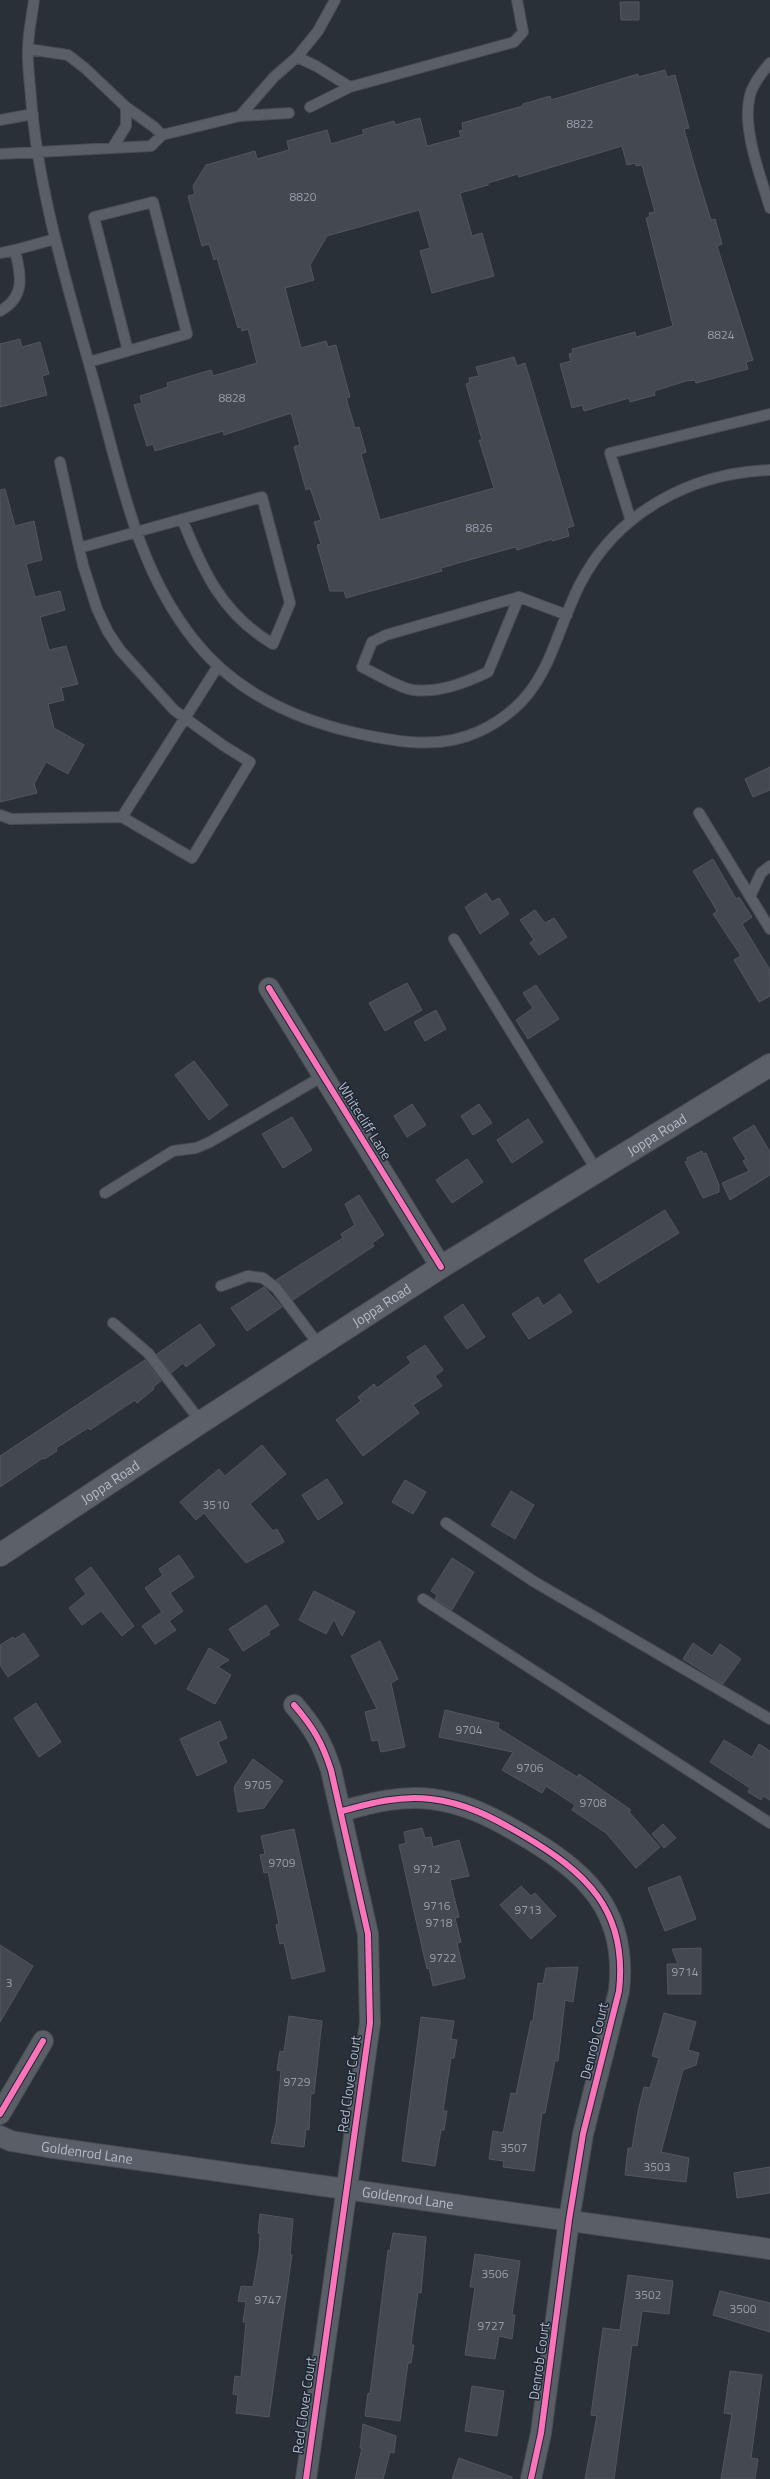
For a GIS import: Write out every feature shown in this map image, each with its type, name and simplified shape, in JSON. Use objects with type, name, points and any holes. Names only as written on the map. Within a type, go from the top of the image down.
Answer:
[{"type":"main road","name":"Joppa Road","points":[[0,1555],[201,1422],[441,1267],[770,1065]]},
{"type":"street","name":"Whitecliff Lane","points":[[269,988],[441,1267]]},
{"type":"street","name":"Red Clover Court","points":[[294,1705],[313,1727],[323,1746],[342,1810],[368,1934],[371,1992],[366,2056],[345,2188],[306,2479]]},
{"type":"street","name":"Denrob Court","points":[[342,1810],[379,1801],[408,1798],[448,1802],[485,1813],[552,1852],[566,1863],[595,1892],[606,1909],[614,1927],[620,1949],[621,1971],[619,1991],[582,2134],[541,2433],[531,2479]]},
{"type":"street","points":[[0,2114],[43,2041]]},
{"type":"street","name":"Goldenrod Lane","points":[[0,2136],[11,2141],[47,2147],[770,2249]]},
{"type":"lane","points":[[34,0],[28,49],[39,172],[55,239],[136,532],[168,603],[194,641],[218,666],[255,695],[292,714],[326,726],[390,741],[419,743],[447,742],[480,731],[505,715],[524,698],[539,681],[551,657],[581,582],[605,547],[631,521],[656,503],[689,485],[720,476],[770,470]]},
{"type":"lane","points":[[240,116],[274,77],[297,57],[318,31],[335,0]]},
{"type":"lane","points":[[310,107],[350,87],[514,42],[523,32],[517,0]]},
{"type":"lane","points":[[28,49],[68,55],[86,69],[126,107],[154,126],[162,135]]},
{"type":"lane","points":[[297,57],[316,66],[350,87]]},
{"type":"lane","points":[[770,63],[755,82],[749,100],[748,114],[750,135],[770,208]]},
{"type":"lane","points":[[113,147],[126,126],[126,107]]},
{"type":"lane","points":[[0,154],[152,146],[162,135],[240,116],[290,113]]},
{"type":"lane","points":[[0,120],[33,114]]},
{"type":"lane","points":[[89,362],[128,351],[187,334],[153,202],[94,217],[128,351]]},
{"type":"lane","points":[[0,253],[55,239]]},
{"type":"lane","points":[[0,311],[17,297],[20,288],[20,272],[15,250]]},
{"type":"lane","points":[[631,521],[610,453],[770,414]]},
{"type":"lane","points":[[0,815],[11,819],[122,817],[192,858],[250,762],[174,710],[125,655],[108,632],[97,609],[79,548],[60,462]]},
{"type":"lane","points":[[79,548],[182,519],[262,497],[290,604],[273,644],[257,635],[239,618],[216,592],[202,569],[182,519]]},
{"type":"lane","points":[[519,597],[488,672],[481,676],[436,690],[412,690],[362,667],[372,642],[386,635],[519,597],[567,615]]},
{"type":"lane","points":[[122,817],[218,666]]},
{"type":"lane","points":[[699,813],[770,929]]},
{"type":"lane","points":[[750,897],[761,873],[770,866]]},
{"type":"lane","points":[[454,939],[597,1171]]},
{"type":"lane","points":[[105,1193],[173,1150],[196,1148],[210,1142],[323,1076]]},
{"type":"lane","points":[[220,1286],[248,1276],[263,1278],[276,1288],[319,1345]]},
{"type":"lane","points":[[112,1323],[148,1353],[201,1422]]},
{"type":"lane","points":[[446,1523],[533,1581],[770,1718]]},
{"type":"lane","points":[[423,1599],[770,1823]]},
{"type":"building","points":[[620,2],[639,2],[639,20],[621,20]]},
{"type":"building","points":[[665,70],[667,77],[675,75],[689,128],[684,129],[711,220],[715,219],[722,244],[717,246],[753,360],[746,362],[748,369],[696,383],[695,380],[686,381],[654,391],[655,395],[630,402],[629,398],[584,411],[582,405],[572,408],[560,364],[571,361],[569,354],[573,353],[572,349],[635,332],[636,337],[673,326],[646,218],[650,217],[649,213],[655,212],[642,165],[636,166],[635,163],[627,165],[622,146],[519,177],[518,174],[460,193],[472,236],[482,233],[494,276],[432,293],[420,251],[430,248],[419,210],[327,236],[310,265],[314,280],[285,288],[301,348],[326,341],[328,347],[336,345],[350,397],[346,398],[355,428],[359,427],[366,452],[361,454],[380,520],[494,488],[479,440],[482,440],[466,384],[470,382],[469,378],[479,376],[476,367],[514,357],[517,366],[525,363],[574,526],[567,528],[569,536],[552,541],[552,539],[517,550],[516,547],[508,549],[441,568],[442,571],[346,598],[344,591],[330,591],[317,545],[321,544],[314,522],[321,520],[310,488],[306,490],[294,447],[300,445],[291,413],[224,435],[223,431],[155,451],[153,444],[147,446],[134,405],[142,403],[140,396],[168,387],[167,383],[211,370],[213,376],[257,363],[248,329],[242,331],[241,327],[238,328],[217,258],[214,260],[209,244],[202,246],[188,196],[195,194],[193,186],[206,165],[255,151],[257,159],[289,150],[287,141],[327,130],[331,144],[364,134],[362,130],[394,121],[395,125],[420,118],[427,146],[461,137],[459,131],[463,130],[462,123],[523,106],[523,104],[550,96],[551,100],[638,74],[638,77]]},
{"type":"building","points":[[20,339],[22,347],[40,342],[49,374],[42,376],[47,395],[0,407],[0,344]]},
{"type":"building","points":[[5,489],[15,526],[34,521],[42,560],[26,564],[35,597],[60,591],[65,610],[40,617],[49,650],[66,646],[78,684],[61,688],[64,700],[48,704],[54,728],[84,745],[68,774],[46,762],[34,784],[37,793],[0,802],[0,490]]},
{"type":"building","points":[[770,767],[770,790],[753,797],[745,779]]},
{"type":"building","points":[[713,859],[736,899],[739,897],[752,917],[742,924],[770,970],[770,996],[759,1002],[734,960],[741,956],[713,914],[717,911],[693,871]]},
{"type":"building","points":[[486,893],[492,902],[499,898],[509,914],[480,934],[465,907]]},
{"type":"building","points":[[535,910],[545,923],[554,918],[567,937],[539,955],[530,943],[534,940],[520,920]]},
{"type":"building","points":[[407,983],[422,1010],[385,1031],[369,1003]]},
{"type":"building","points":[[536,985],[559,1019],[528,1039],[516,1020],[533,1008],[523,993]]},
{"type":"building","points":[[436,1010],[446,1029],[425,1041],[414,1022]]},
{"type":"building","points":[[194,1061],[228,1105],[209,1120],[175,1075]]},
{"type":"building","points":[[412,1104],[426,1125],[407,1137],[394,1116]]},
{"type":"building","points":[[479,1104],[492,1123],[473,1135],[461,1116]]},
{"type":"building","points":[[292,1117],[312,1150],[283,1168],[262,1134]]},
{"type":"building","points":[[528,1119],[543,1142],[512,1163],[497,1140]]},
{"type":"building","points":[[754,1125],[770,1152],[770,1175],[730,1200],[722,1183],[749,1171],[743,1161],[746,1159],[733,1138]]},
{"type":"building","points":[[702,1151],[703,1154],[706,1153],[719,1185],[719,1192],[703,1198],[685,1162],[688,1161],[687,1158]]},
{"type":"building","points":[[467,1159],[483,1182],[452,1203],[436,1180]]},
{"type":"building","points":[[359,1195],[384,1235],[372,1243],[374,1246],[293,1300],[276,1280],[343,1238],[341,1234],[355,1225],[345,1204]]},
{"type":"building","points":[[665,1210],[679,1233],[598,1283],[584,1260]]},
{"type":"building","points":[[264,1287],[282,1307],[247,1331],[231,1308]]},
{"type":"building","points":[[560,1294],[572,1312],[529,1339],[512,1314],[538,1297],[543,1306]]},
{"type":"building","points":[[463,1304],[485,1337],[467,1349],[444,1317]]},
{"type":"building","points":[[200,1324],[215,1345],[186,1367],[183,1363],[171,1373],[157,1354]]},
{"type":"building","points":[[425,1345],[443,1370],[435,1376],[442,1386],[413,1405],[419,1413],[363,1456],[336,1420],[361,1401],[358,1397],[374,1384],[377,1388],[411,1363],[407,1357]]},
{"type":"building","points":[[145,1360],[161,1381],[153,1387],[154,1389],[137,1403],[135,1400],[90,1430],[88,1428],[56,1448],[57,1451],[44,1459],[43,1458],[0,1487],[0,1456]]},
{"type":"building","points":[[262,1445],[286,1474],[250,1504],[273,1531],[277,1529],[284,1542],[246,1563],[204,1513],[196,1520],[180,1502],[219,1469],[225,1476]]},
{"type":"building","points":[[327,1479],[343,1503],[318,1520],[302,1495]]},
{"type":"building","points":[[405,1480],[426,1492],[413,1514],[392,1502]]},
{"type":"building","points":[[511,1491],[534,1505],[515,1539],[491,1525]]},
{"type":"building","points":[[179,1555],[194,1577],[170,1593],[183,1611],[169,1621],[176,1630],[155,1644],[142,1626],[162,1612],[145,1588],[163,1575],[159,1569]]},
{"type":"building","points":[[452,1558],[474,1572],[452,1610],[435,1599],[437,1595],[431,1591]]},
{"type":"building","points":[[91,1567],[134,1626],[122,1636],[101,1611],[82,1625],[69,1608],[86,1594],[75,1579]]},
{"type":"building","points":[[314,1591],[355,1612],[342,1636],[334,1619],[326,1634],[299,1620]]},
{"type":"building","points":[[266,1605],[279,1625],[268,1632],[270,1634],[243,1651],[229,1629]]},
{"type":"building","points":[[24,1633],[39,1656],[8,1677],[0,1665],[0,1645],[13,1637],[15,1639]]},
{"type":"building","points":[[380,1641],[398,1679],[391,1683],[405,1747],[381,1752],[378,1740],[372,1741],[365,1712],[377,1709],[351,1656]]},
{"type":"building","points":[[693,1643],[712,1656],[720,1644],[741,1659],[723,1684],[683,1659]]},
{"type":"building","points":[[209,1648],[229,1660],[218,1667],[231,1675],[215,1704],[187,1689]]},
{"type":"building","points":[[36,1703],[61,1742],[39,1757],[14,1718]]},
{"type":"building","points":[[445,1710],[499,1723],[498,1728],[577,1777],[579,1774],[631,1810],[629,1812],[660,1847],[636,1868],[606,1833],[572,1810],[575,1805],[546,1786],[542,1793],[502,1770],[513,1752],[439,1737]]},
{"type":"building","points":[[220,1721],[227,1738],[218,1742],[227,1762],[197,1776],[180,1739]]},
{"type":"building","points":[[724,1740],[752,1757],[759,1744],[770,1751],[770,1800],[763,1796],[761,1800],[748,1792],[750,1788],[710,1762]]},
{"type":"building","points":[[253,1759],[283,1781],[264,1808],[238,1812],[234,1787]]},
{"type":"building","points":[[663,1824],[676,1838],[664,1848],[652,1834]]},
{"type":"building","points":[[422,1828],[425,1838],[431,1837],[433,1847],[459,1840],[469,1876],[450,1880],[459,1917],[455,1918],[461,1942],[457,1943],[465,1978],[433,1986],[429,1968],[427,1969],[399,1845],[406,1843],[404,1832]]},
{"type":"building","points":[[294,1829],[325,1971],[292,1979],[284,1943],[280,1944],[276,1925],[279,1924],[268,1872],[264,1873],[260,1855],[265,1854],[261,1836]]},
{"type":"building","points":[[680,1876],[696,1919],[665,1931],[648,1888]]},
{"type":"building","points":[[521,1886],[531,1896],[535,1893],[556,1916],[531,1939],[500,1905]]},
{"type":"building","points":[[0,1945],[33,1966],[0,2022]]},
{"type":"building","points":[[701,1948],[701,1994],[668,1994],[667,1964],[678,1964],[672,1949]]},
{"type":"building","points":[[578,1967],[573,2002],[565,2000],[558,2061],[555,2061],[545,2113],[542,2113],[534,2171],[503,2167],[504,2161],[489,2159],[493,2131],[503,2133],[511,2093],[516,2094],[531,2021],[533,2021],[538,1983],[543,1984],[546,1968]]},
{"type":"building","points":[[664,2013],[696,2022],[688,2050],[699,2053],[696,2065],[683,2070],[661,2152],[689,2158],[686,2182],[625,2175],[628,2148],[632,2148],[638,2111],[644,2087],[650,2088],[659,2058],[652,2056]]},
{"type":"building","points":[[289,2016],[322,2021],[314,2094],[311,2093],[309,2130],[306,2129],[304,2147],[271,2143],[276,2124],[281,2071],[277,2070],[280,2051],[284,2052]]},
{"type":"building","points":[[421,2017],[454,2021],[451,2039],[457,2040],[454,2058],[451,2058],[443,2111],[447,2111],[444,2130],[441,2130],[435,2166],[402,2161]]},
{"type":"building","points":[[770,2167],[770,2193],[737,2198],[734,2173]]},
{"type":"building","points":[[260,2214],[293,2219],[290,2255],[292,2255],[269,2417],[236,2413],[238,2395],[233,2394],[235,2376],[241,2377],[246,2322],[243,2322],[246,2302],[238,2301],[241,2286],[253,2287],[259,2252],[260,2233],[258,2233]]},
{"type":"building","points":[[393,2233],[426,2237],[421,2293],[418,2292],[411,2345],[414,2345],[411,2363],[408,2363],[400,2421],[365,2416],[368,2393],[370,2394],[388,2250],[390,2251]]},
{"type":"building","points":[[475,2254],[520,2261],[512,2315],[515,2315],[512,2339],[499,2336],[495,2359],[465,2355],[475,2287],[470,2287]]},
{"type":"building","points":[[628,2275],[673,2281],[669,2314],[642,2311],[637,2346],[632,2345],[614,2479],[585,2479],[597,2416],[591,2415],[603,2328],[620,2330]]},
{"type":"building","points":[[720,2291],[770,2303],[770,2332],[713,2315]]},
{"type":"building","points":[[730,2371],[762,2375],[751,2458],[758,2459],[755,2479],[721,2479],[732,2414],[724,2413]]},
{"type":"building","points":[[472,2386],[504,2391],[497,2436],[465,2431]]},
{"type":"building","points":[[363,2424],[396,2436],[394,2453],[390,2452],[383,2479],[355,2479],[362,2448],[360,2448]]},
{"type":"building","points":[[459,2458],[512,2477],[512,2479],[452,2479]]},
{"type":"cycle path","points":[[269,988],[441,1267]]},
{"type":"cycle path","points":[[294,1705],[307,1720],[316,1735],[331,1770],[368,1934],[370,2023],[306,2479]]},
{"type":"cycle path","points":[[342,1811],[386,1800],[420,1798],[443,1801],[467,1807],[489,1817],[544,1848],[565,1863],[583,1879],[598,1896],[609,1916],[617,1938],[620,1963],[619,1991],[583,2134],[569,2220],[541,2433],[531,2479]]},
{"type":"cycle path","points":[[0,2114],[43,2041]]}]
